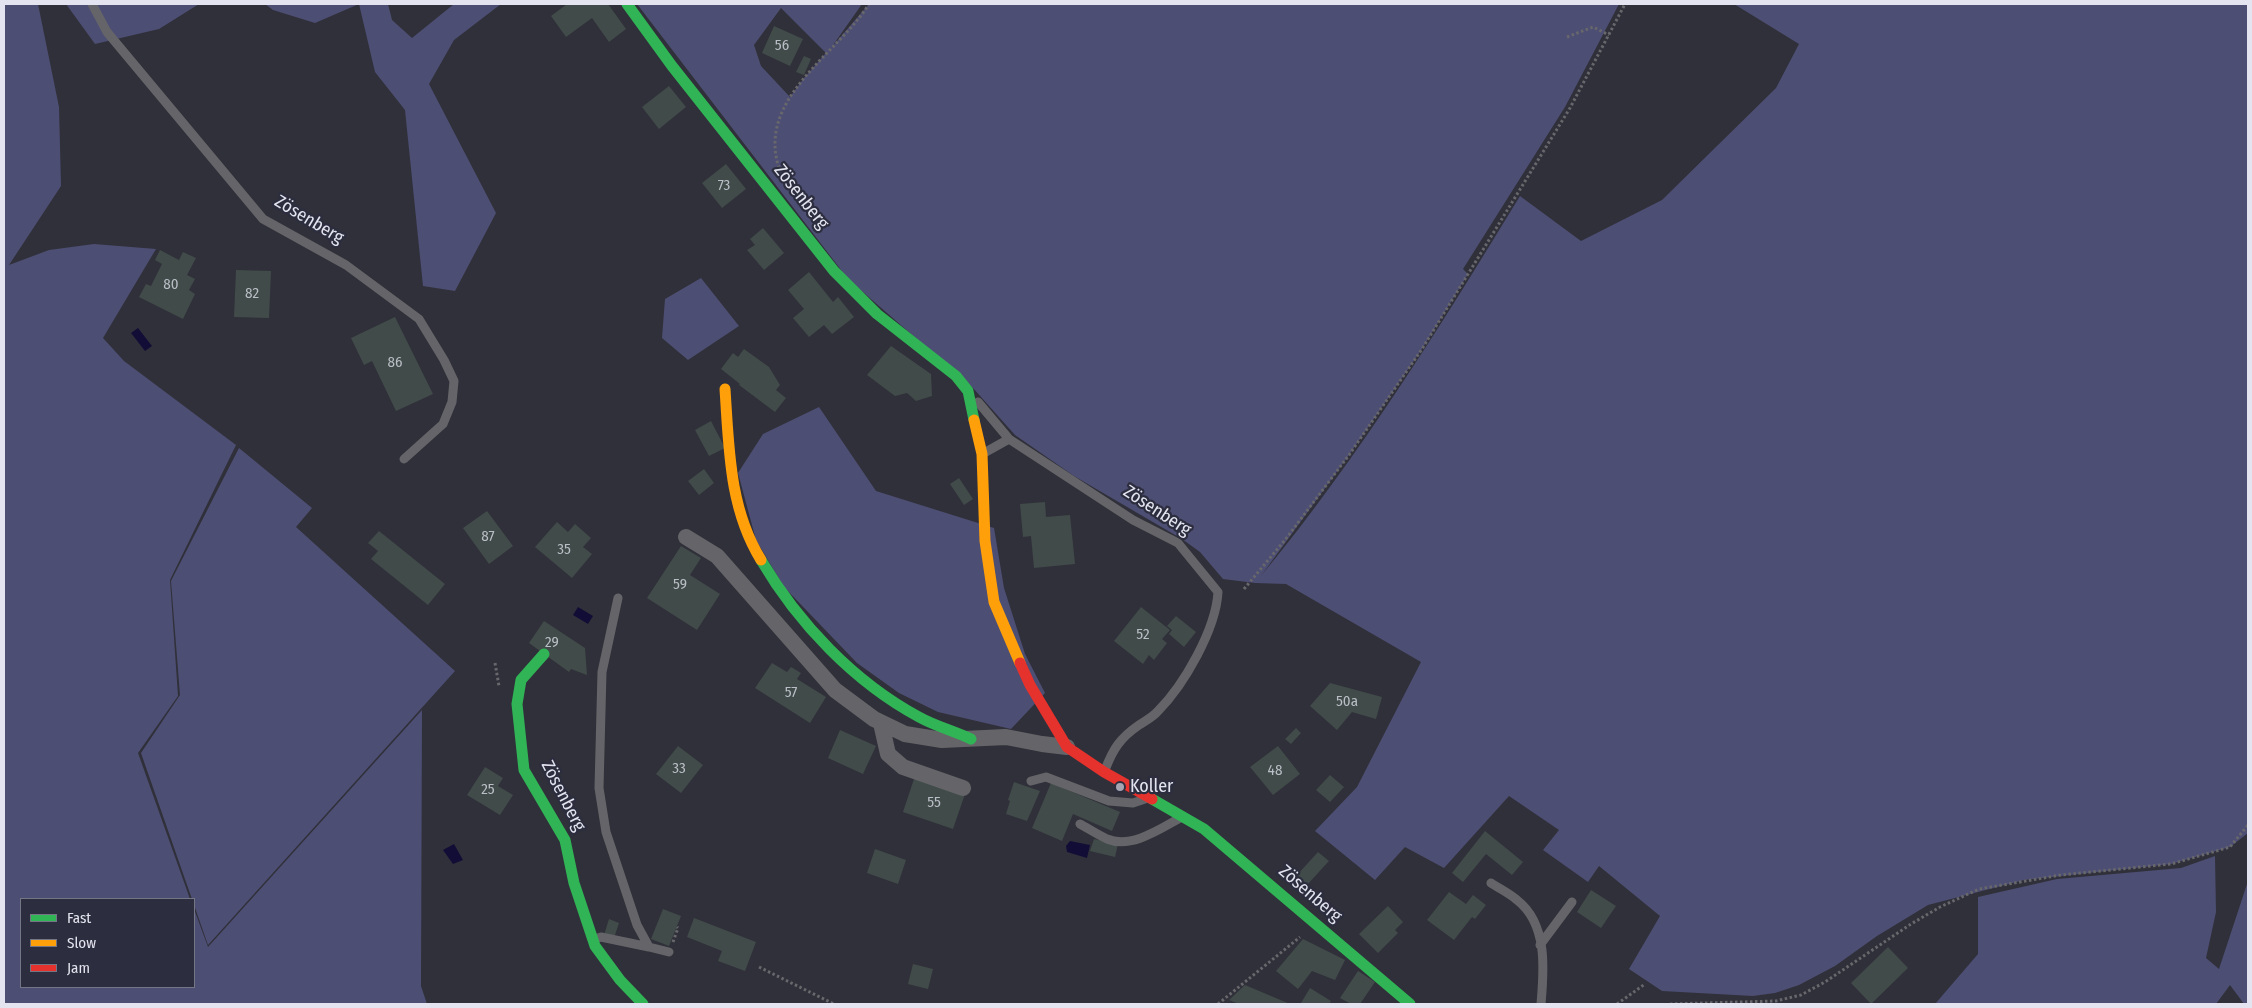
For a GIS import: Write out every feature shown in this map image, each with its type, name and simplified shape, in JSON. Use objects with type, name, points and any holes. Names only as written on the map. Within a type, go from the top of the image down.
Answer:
[{"type":"street","name":"Zösenberg","points":[[626,4],[672,66],[834,271],[877,314],[943,365],[956,376],[968,391],[982,454],[985,542],[994,602],[1030,685],[1067,747],[1104,772],[1204,829],[1410,1004]]},
{"type":"street","name":"Zösenberg","points":[[725,389],[733,479],[743,524],[768,573],[798,613],[849,668],[912,713],[971,738]]},
{"type":"street","name":"Zösenberg","points":[[686,537],[718,556],[836,690],[881,723],[905,734],[942,740],[1006,737],[1067,747]]},
{"type":"street","name":"Zösenberg","points":[[544,654],[521,680],[518,704],[524,770],[565,840],[574,883],[594,943],[620,980],[643,1004]]},
{"type":"street","points":[[881,723],[888,754],[903,767],[963,788]]},
{"type":"lane","name":"Zösenberg","points":[[92,4],[107,32],[264,219],[346,265],[419,319],[444,360],[454,381],[452,402],[443,424],[404,460]]},
{"type":"lane","name":"Zösenberg","points":[[968,391],[1009,439],[1133,520],[1178,544],[1218,592],[1217,606],[1204,642],[1177,686],[1158,712],[1116,744],[1104,772]]},
{"type":"lane","points":[[982,454],[1009,439]]},
{"type":"lane","name":"Zösenberg","points":[[618,598],[602,672],[599,788],[606,832],[637,926],[648,947]]},
{"type":"lane","points":[[1031,781],[1046,777],[1109,801],[1133,804],[1150,798]]},
{"type":"lane","points":[[1080,824],[1109,840],[1126,842],[1153,833],[1183,817]]},
{"type":"lane","points":[[1491,883],[1518,901],[1534,921],[1544,965],[1541,1004]]},
{"type":"lane","points":[[1540,944],[1572,902]]},
{"type":"lane","points":[[594,943],[596,938],[601,937],[669,952]]},
{"type":"path","points":[[781,172],[775,142],[782,113],[804,78],[869,4]]},
{"type":"path","points":[[1244,589],[1286,540],[1349,455],[1422,349],[1570,108],[1626,4]]},
{"type":"path","points":[[1567,37],[1593,27],[1609,35]]},
{"type":"path","points":[[1670,1004],[1776,1001],[1800,995],[1825,982],[1911,924],[1940,907],[1979,889],[2061,875],[2171,864],[2230,847],[2248,825]]},
{"type":"path","points":[[1218,1004],[1279,956],[1314,924]]},
{"type":"path","points":[[759,967],[834,1004]]},
{"type":"path","points":[[1617,1004],[1646,984]]},
{"type":"shaded area","points":[[4,4],[38,4],[59,107],[61,186],[9,265],[49,250],[94,244],[156,249],[103,338],[124,361],[236,445],[170,580],[178,696],[138,753],[190,898],[20,898],[20,988],[195,988],[195,912],[208,947],[422,710],[421,986],[427,1004],[4,1004]]},
{"type":"shaded area","points":[[66,4],[199,4],[159,29],[95,44]]},
{"type":"shaded area","points":[[265,4],[359,4],[315,23],[273,10]]},
{"type":"shaded area","points":[[359,4],[388,4],[392,20],[412,38],[454,4],[501,4],[454,40],[429,84],[496,213],[455,291],[423,286],[405,110],[375,72]]},
{"type":"shaded area","points":[[637,4],[862,4],[831,48],[869,4],[1619,4],[1565,107],[1463,269],[1468,274],[1422,349],[1349,455],[1261,576],[1332,485],[1365,438],[1460,294],[1520,196],[1581,241],[1662,200],[1776,88],[1799,44],[1734,4],[2248,4],[2248,833],[2230,847],[2171,864],[2024,880],[1928,905],[1877,936],[1835,966],[1799,985],[1775,993],[1753,996],[1662,991],[1629,969],[1660,916],[1599,866],[1588,882],[1543,850],[1559,830],[1509,796],[1444,868],[1405,847],[1375,880],[1315,831],[1357,787],[1421,662],[1286,584],[1223,579],[1200,552],[1182,539],[1074,476],[1015,435],[973,388],[848,279]],"holes":[[[781,8],[826,53],[790,97],[761,66],[754,45]]]},
{"type":"shaded area","points":[[701,278],[739,326],[688,360],[662,338],[665,299]]},
{"type":"shaded area","points":[[138,328],[152,346],[145,351],[131,333]]},
{"type":"shaded area","points":[[819,407],[876,491],[994,528],[1004,588],[1025,654],[1045,693],[1011,729],[938,712],[899,693],[857,663],[784,587],[756,540],[738,473],[763,434]]},
{"type":"shaded area","points":[[239,448],[312,508],[296,527],[455,671],[208,945],[195,908],[195,898],[192,898],[141,753],[180,695],[171,581]]},
{"type":"shaded area","points":[[578,607],[593,616],[588,624],[573,615]]},
{"type":"shaded area","points":[[1070,841],[1090,845],[1087,858],[1067,852],[1066,846]]},
{"type":"shaded area","points":[[454,844],[463,860],[453,864],[443,850]]},
{"type":"shaded area","points":[[2215,856],[2216,912],[2206,958],[2219,969],[2248,881],[2248,1004],[2244,1004],[2230,985],[2216,1004],[1935,1004],[1978,954],[1978,897],[2057,879],[2181,868]]},
{"type":"building","points":[[567,4],[608,4],[626,29],[609,42],[592,18],[566,37],[551,16]]},
{"type":"building","points":[[774,26],[803,39],[790,66],[762,53]]},
{"type":"building","points":[[804,56],[811,59],[804,75],[796,72]]},
{"type":"building","points":[[669,86],[686,107],[659,129],[642,107]]},
{"type":"building","points":[[726,164],[746,189],[722,208],[702,183]]},
{"type":"building","points":[[763,228],[784,253],[764,270],[747,250],[755,245],[750,239]]},
{"type":"building","points":[[160,250],[179,260],[183,252],[196,258],[187,275],[195,279],[189,290],[195,294],[183,319],[139,297],[146,284],[151,286],[162,264],[155,260]]},
{"type":"building","points":[[236,270],[271,271],[269,318],[234,317]]},
{"type":"building","points":[[809,272],[833,302],[838,297],[854,317],[832,334],[824,325],[809,337],[793,318],[804,309],[788,290]]},
{"type":"building","points":[[395,317],[433,394],[396,411],[372,361],[364,365],[351,338]]},
{"type":"building","points":[[891,346],[931,374],[932,396],[916,401],[907,393],[895,396],[867,375]]},
{"type":"building","points":[[744,349],[769,367],[780,385],[776,390],[786,398],[775,412],[721,369],[733,353],[738,357]]},
{"type":"building","points":[[711,421],[725,448],[709,456],[695,430]]},
{"type":"building","points":[[704,469],[714,483],[699,495],[688,481]]},
{"type":"building","points":[[959,478],[973,499],[964,505],[950,484]]},
{"type":"building","points":[[1045,502],[1046,517],[1070,515],[1075,564],[1034,568],[1031,536],[1023,537],[1020,504]]},
{"type":"building","points":[[487,511],[513,546],[489,564],[463,528]]},
{"type":"building","points":[[557,522],[568,532],[575,524],[591,538],[583,547],[592,554],[572,578],[535,547]]},
{"type":"building","points":[[379,531],[445,584],[428,605],[371,559],[378,551],[368,543]]},
{"type":"building","points":[[681,546],[701,558],[690,575],[720,594],[697,630],[647,598]]},
{"type":"building","points":[[1141,607],[1170,630],[1162,639],[1167,643],[1154,660],[1149,655],[1143,664],[1114,641]]},
{"type":"building","points":[[1176,616],[1196,632],[1184,647],[1169,634],[1172,630],[1167,626]]},
{"type":"building","points":[[544,621],[585,648],[587,675],[571,669],[569,672],[529,643]]},
{"type":"building","points":[[772,663],[787,672],[791,667],[801,673],[797,679],[826,697],[810,723],[755,688]]},
{"type":"building","points":[[1330,683],[1382,697],[1376,719],[1352,712],[1337,730],[1310,706]]},
{"type":"building","points":[[1296,728],[1301,733],[1291,744],[1285,739]]},
{"type":"building","points":[[840,730],[876,746],[863,774],[828,758]]},
{"type":"building","points":[[678,746],[703,765],[681,793],[656,774]]},
{"type":"building","points":[[1278,746],[1300,774],[1273,795],[1250,767]]},
{"type":"building","points":[[485,767],[503,778],[498,786],[513,795],[500,815],[467,795]]},
{"type":"building","points":[[1330,775],[1344,787],[1330,802],[1316,790]]},
{"type":"building","points":[[915,776],[965,794],[953,829],[903,812]]},
{"type":"building","points":[[1014,782],[1040,791],[1027,821],[1006,814]]},
{"type":"building","points":[[1051,783],[1120,812],[1112,831],[1073,814],[1062,841],[1032,828]]},
{"type":"building","points":[[1485,831],[1523,862],[1512,875],[1486,854],[1463,882],[1452,873]]},
{"type":"building","points":[[1094,839],[1118,844],[1115,857],[1090,851]]},
{"type":"building","points":[[875,849],[906,860],[898,884],[867,873]]},
{"type":"building","points":[[1318,852],[1329,861],[1307,885],[1297,875]]},
{"type":"building","points":[[1591,890],[1616,906],[1601,928],[1577,912]]},
{"type":"building","points":[[1449,892],[1466,904],[1473,895],[1486,905],[1475,919],[1472,917],[1454,940],[1427,920]]},
{"type":"building","points":[[1388,906],[1403,922],[1395,930],[1398,933],[1378,953],[1359,934]]},
{"type":"building","points":[[663,909],[681,916],[669,946],[651,939]]},
{"type":"building","points":[[694,918],[756,942],[745,971],[718,961],[722,951],[687,937]]},
{"type":"building","points":[[609,919],[619,923],[614,938],[604,935]]},
{"type":"building","points":[[1303,939],[1345,960],[1335,980],[1312,971],[1298,989],[1276,971]]},
{"type":"building","points":[[1888,947],[1908,968],[1871,1004],[1851,983]]},
{"type":"building","points":[[913,964],[933,969],[928,989],[908,984]]},
{"type":"building","points":[[1358,971],[1375,982],[1360,1004],[1351,1004],[1340,998]]},
{"type":"building","points":[[1245,985],[1290,1004],[1239,1004],[1229,1000]]},
{"type":"building","points":[[1310,988],[1331,1001],[1329,1004],[1301,1003]]},
{"type":"traffic: fast","points":[[627,4],[672,66],[834,271],[877,314],[956,376],[968,391],[974,420]]},
{"type":"traffic: fast","points":[[761,560],[792,606],[810,628],[850,669],[872,687],[919,717],[971,739]]},
{"type":"traffic: fast","points":[[544,654],[521,680],[517,704],[524,770],[565,840],[574,883],[595,946],[620,980],[643,1004]]},
{"type":"traffic: fast","points":[[1152,799],[1204,829],[1410,1004]]},
{"type":"traffic: slow","points":[[725,389],[730,455],[737,499],[742,520],[761,560]]},
{"type":"traffic: slow","points":[[974,420],[982,454],[985,541],[994,602],[1020,663]]},
{"type":"traffic: jam","points":[[1020,663],[1030,685],[1067,747],[1104,772],[1152,799]]},
{"type":"place","name":"Koller","points":[[1120,787]]}]
